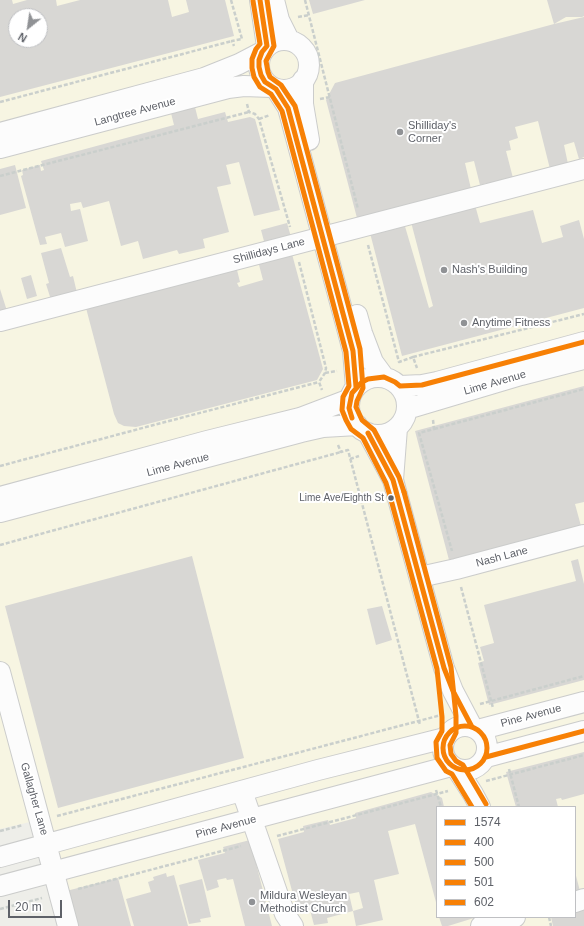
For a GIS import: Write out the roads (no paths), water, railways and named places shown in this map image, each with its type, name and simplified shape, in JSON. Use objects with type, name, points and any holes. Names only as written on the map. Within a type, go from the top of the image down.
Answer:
[{"type":"street","points":[[260,0],[264,49]]},
{"type":"street","points":[[274,0],[279,20],[289,40]]},
{"type":"street","points":[[273,88],[283,90],[291,89],[298,86],[307,74],[308,60],[306,53],[302,47],[289,40],[273,42],[264,49],[259,60],[260,75],[265,82],[273,88],[288,108],[329,236],[373,362],[405,393],[407,401],[406,416],[397,428],[391,432],[376,435],[362,429]]},
{"type":"street","name":"Langtree Avenue","points":[[0,133],[204,78],[239,64],[264,49]]},
{"type":"street","points":[[303,80],[305,122],[353,351],[353,393],[349,408],[352,417],[362,429],[393,480],[444,668],[453,691],[451,723],[443,750],[447,761],[454,767],[479,806]]},
{"type":"street","name":"Langtree Avenue","points":[[0,148],[221,90],[244,86],[273,88]]},
{"type":"street","name":"Shillidays Lane","points":[[0,321],[584,168]]},
{"type":"street","name":"Lime Avenue","points":[[407,409],[425,394],[584,342]]},
{"type":"street","name":"Lime Avenue","points":[[392,382],[425,394],[521,376],[584,359]]},
{"type":"street","points":[[353,393],[368,378],[376,377],[392,382]]},
{"type":"street","name":"Lime Avenue","points":[[0,512],[301,432],[331,417],[353,393]]},
{"type":"street","name":"Lime Avenue","points":[[0,497],[207,441],[300,418],[331,417],[362,429]]},
{"type":"street","points":[[393,480],[397,428]]},
{"type":"street","name":"Nash Lane","points":[[420,577],[584,535]]},
{"type":"street","name":"Gallagher Lane","points":[[0,672],[68,926]]},
{"type":"street","name":"Pine Avenue","points":[[475,729],[584,702]]},
{"type":"street","points":[[0,856],[318,770],[415,746],[451,723],[475,729],[485,739],[487,745],[480,776],[480,806]]},
{"type":"street","points":[[454,767],[463,770],[470,770],[476,768],[483,760],[584,731]]},
{"type":"street","points":[[415,746],[423,774]]},
{"type":"street","name":"Pine Avenue","points":[[0,886],[454,767]]},
{"type":"street","points":[[242,791],[285,914],[293,926]]},
{"type":"street","points":[[481,926],[512,920]]},
{"type":"place","name":"Shilliday's Corner","points":[[400,132]]},
{"type":"place","name":"Nash's Building","points":[[444,270]]},
{"type":"place","name":"Anytime Fitness","points":[[464,323]]},
{"type":"place","name":"Lime Ave/Eighth St","points":[[391,498]]},
{"type":"place","name":"Mildura Wesleyan Methodist Church","points":[[252,902]]}]
